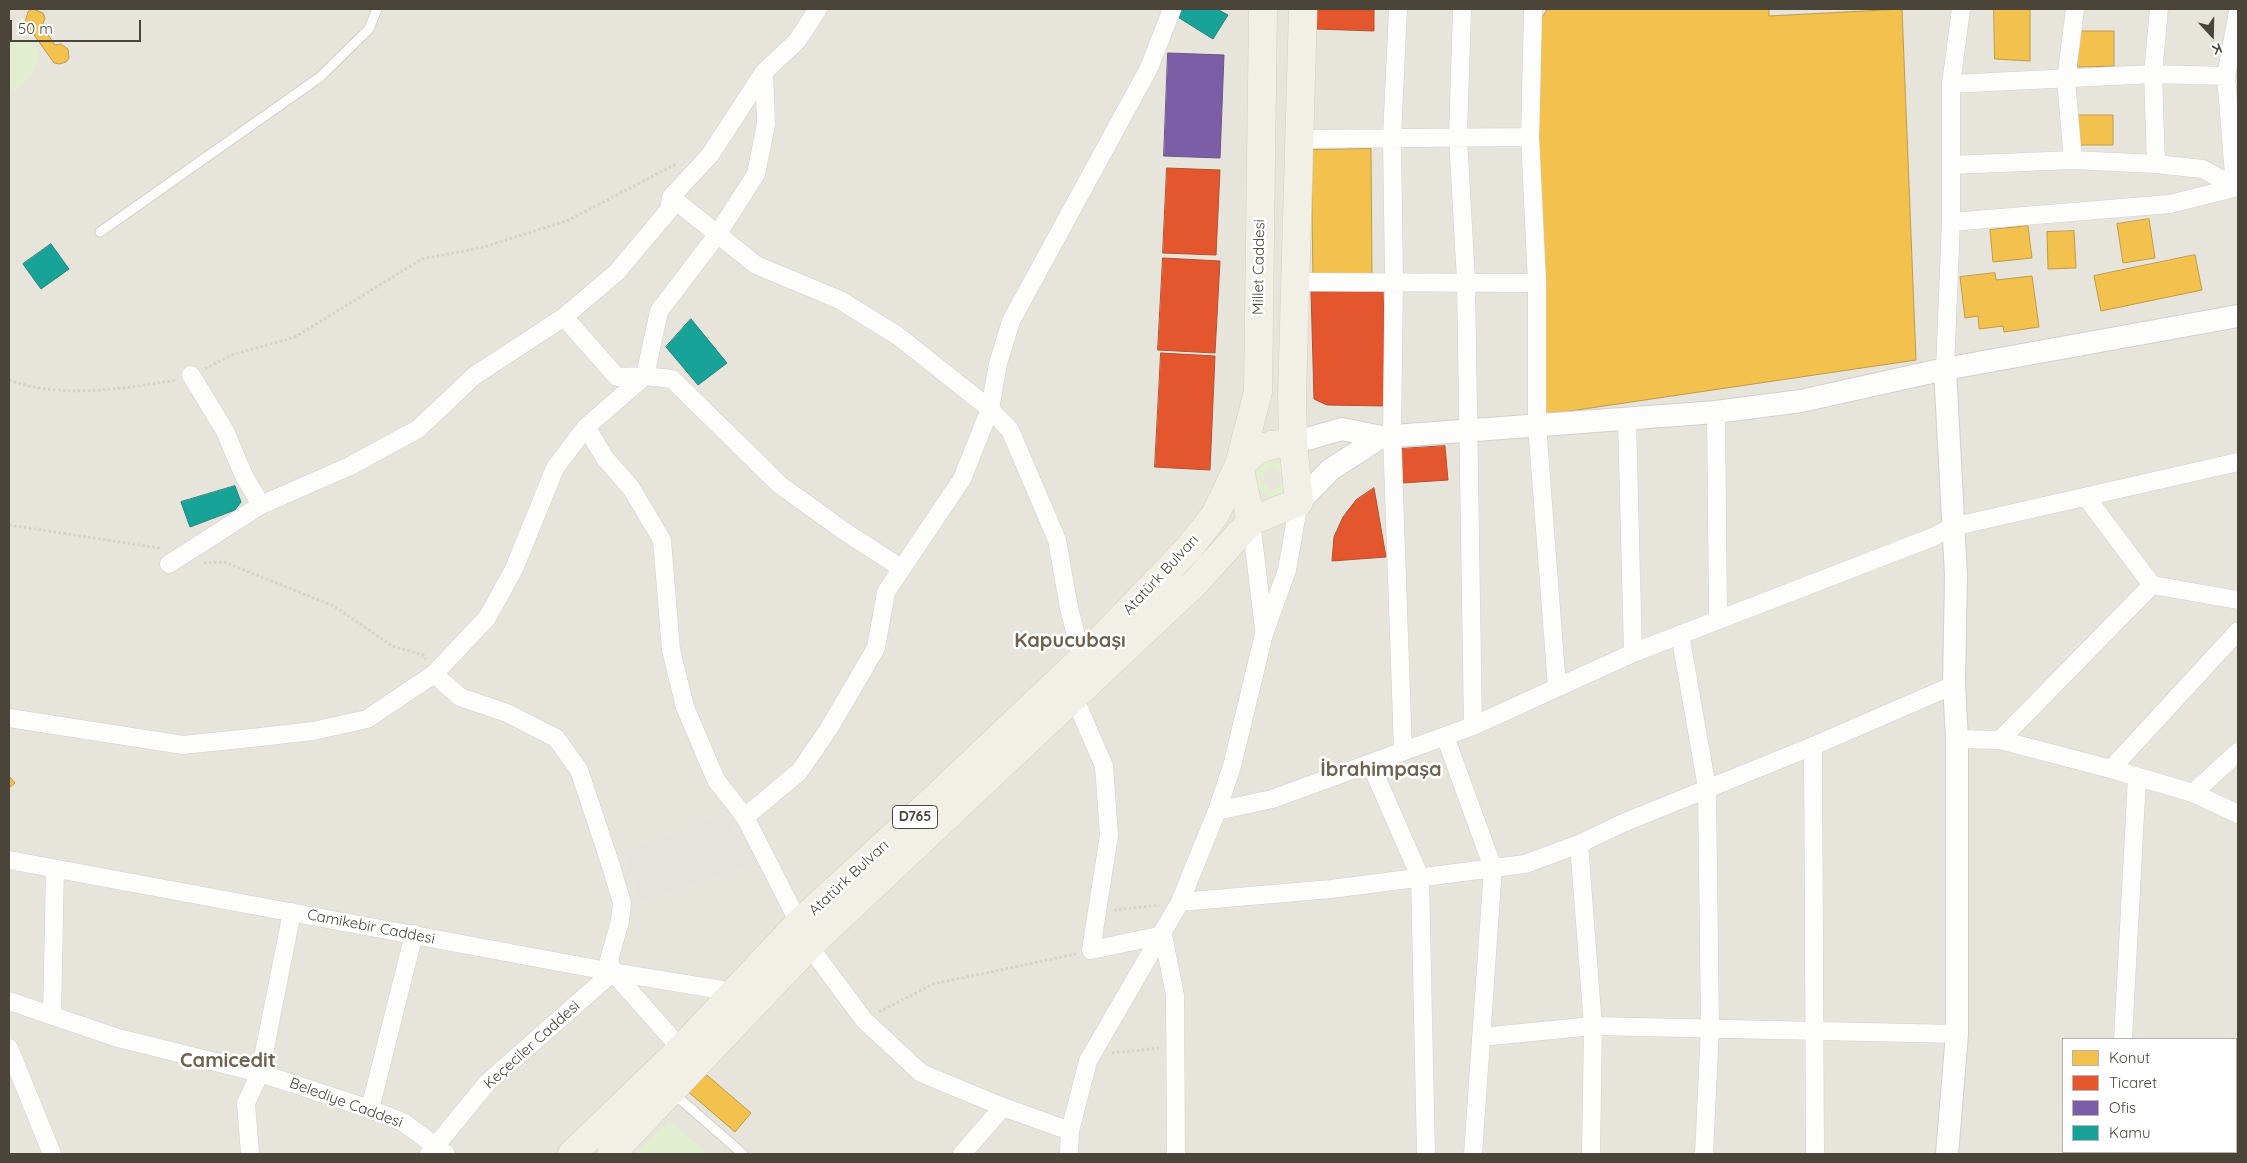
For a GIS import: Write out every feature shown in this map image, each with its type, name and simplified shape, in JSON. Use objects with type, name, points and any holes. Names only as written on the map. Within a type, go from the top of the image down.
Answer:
[{"type":"main road","name":"Millet Caddesi","points":[[1251,521],[1238,465],[1258,392],[1263,9]]},
{"type":"main road","points":[[1251,521],[1299,502],[1292,396],[1303,9]]},
{"type":"main road","points":[[1238,465],[1260,449],[1272,445],[1294,443]]},
{"type":"main road","name":"Atatürk Bulvarı","points":[[611,1154],[671,1092],[804,934],[934,800],[1082,659],[1189,548],[1215,515],[1238,465]]},
{"type":"main road","name":"Atatürk Bulvarı","points":[[572,1154],[682,1049],[734,992],[804,934],[1074,697],[1197,581],[1251,521]]},
{"type":"street","points":[[169,564],[261,505],[350,466],[418,429],[474,376],[564,317],[617,272],[669,210],[671,197],[710,155],[764,72],[797,41],[818,9]]},
{"type":"street","points":[[745,817],[799,772],[828,730],[876,648],[886,592],[962,479],[990,409],[998,364],[1011,322],[1149,68],[1172,9]]},
{"type":"street","points":[[1398,9],[1392,137],[1394,282],[1386,436],[1403,750]]},
{"type":"street","points":[[1462,9],[1458,137],[1466,281],[1473,726]]},
{"type":"street","points":[[1533,9],[1530,137],[1537,283],[1537,425],[1557,686]]},
{"type":"street","points":[[1947,1154],[1956,1034],[1957,739],[1954,685],[1956,575],[1945,368],[1951,222],[1951,84],[1961,9]]},
{"type":"street","points":[[2073,160],[2066,80],[2075,9]]},
{"type":"street","points":[[2156,164],[2153,74],[2159,9]]},
{"type":"street","points":[[2237,187],[2226,76],[2238,12]]},
{"type":"street","points":[[9,718],[183,744],[260,737],[313,731],[367,719],[434,674],[487,618],[514,568],[555,468],[586,426],[644,376],[659,311],[717,235],[756,174],[766,124],[764,72]]},
{"type":"street","points":[[1951,84],[2066,80],[2153,74],[2226,76]]},
{"type":"street","points":[[1299,139],[1530,137]]},
{"type":"street","points":[[1951,165],[2073,160],[2156,164],[2203,169],[2237,187]]},
{"type":"street","points":[[1951,222],[2170,204],[2237,187]]},
{"type":"street","points":[[671,197],[756,265],[840,300],[898,336],[990,409],[1010,430],[1057,540],[1068,608],[1082,659]]},
{"type":"street","points":[[1296,282],[1466,281],[1537,283]]},
{"type":"street","points":[[1294,443],[1342,429],[1386,436],[1716,412],[1801,401],[1945,368],[2238,316]]},
{"type":"street","points":[[564,317],[618,377],[672,378],[780,486],[901,568]]},
{"type":"street","points":[[191,375],[225,431],[244,476],[261,505]]},
{"type":"street","points":[[1716,412],[1718,618]]},
{"type":"street","points":[[1627,418],[1633,653]]},
{"type":"street","points":[[586,426],[605,458],[631,488],[662,540],[671,650],[685,707],[716,780],[745,817],[804,934],[864,1020],[921,1073],[1003,1107],[1070,1131]]},
{"type":"street","points":[[1069,1154],[1070,1131],[1091,1054],[1180,902],[1217,811],[1232,766],[1264,634],[1287,570],[1299,502],[1330,470],[1386,436]]},
{"type":"street","points":[[1217,811],[1272,799],[1371,765],[1403,750],[1473,726],[1557,686],[1633,653],[1718,618],[1933,537],[1952,527],[2238,462]]},
{"type":"street","points":[[2086,496],[2152,585],[2238,600]]},
{"type":"street","points":[[1251,521],[1264,634]]},
{"type":"street","points":[[2000,740],[2152,585]]},
{"type":"street","points":[[2111,769],[2238,630]]},
{"type":"street","points":[[1680,634],[1707,788],[1710,1028],[1704,1154]]},
{"type":"street","points":[[434,674],[460,697],[507,713],[556,738],[579,770],[622,903],[620,921],[609,960],[613,972],[682,1049]]},
{"type":"street","points":[[1180,902],[1331,888],[1526,864],[1580,844],[1623,823],[1813,746],[1954,685]]},
{"type":"street","points":[[1074,697],[1104,766],[1109,835],[1091,950],[1162,935]]},
{"type":"street","points":[[1445,736],[1493,868],[1472,1154]]},
{"type":"street","points":[[1957,739],[2000,740],[2111,769],[2193,793],[2238,814]]},
{"type":"street","points":[[1813,746],[1815,1154]]},
{"type":"street","points":[[2193,793],[2238,752]]},
{"type":"street","points":[[1371,765],[1420,878],[1426,1154]]},
{"type":"street","points":[[2123,1038],[2137,778]]},
{"type":"street","points":[[1580,844],[1593,1026],[1591,1154]]},
{"type":"street","name":"Camikebir Caddesi","points":[[9,860],[613,972],[734,992]]},
{"type":"street","points":[[52,1016],[55,869]]},
{"type":"street","points":[[250,1154],[246,1103],[260,1073],[292,912]]},
{"type":"street","points":[[370,1109],[414,934]]},
{"type":"street","points":[[1162,935],[1176,995],[1176,1154]]},
{"type":"street","name":"Keçeciler Caddesi","points":[[437,1152],[487,1083],[613,972]]},
{"type":"street","name":"Belediye Caddesi","points":[[9,1001],[118,1038],[260,1073],[370,1109],[403,1122],[437,1152]]},
{"type":"street","points":[[1481,1037],[1593,1026],[1956,1034]]},
{"type":"street","points":[[9,1048],[52,1154]]},
{"type":"street","points":[[962,1154],[1003,1107]]},
{"type":"lane","points":[[100,232],[320,77],[369,29],[377,9]]},
{"type":"lane","points":[[671,1092],[742,1154]]},
{"type":"path","points":[[9,380],[65,391],[127,388],[180,380],[231,355],[294,337],[422,259],[484,247],[570,220],[650,176],[683,161]]},
{"type":"path","points":[[9,525],[159,548],[169,564],[224,562],[334,606],[392,646],[423,655],[434,674]]},
{"type":"path","points":[[1098,912],[1180,902]]},
{"type":"path","points":[[864,1020],[933,984],[1091,950]]},
{"type":"path","points":[[1091,1054],[1176,1047]]},
{"type":"shaded area","points":[[9,9],[2238,9],[2238,1154],[9,1154]]},
{"type":"shaded area","points":[[723,815],[757,862],[641,902],[625,852]]},
{"type":"green space","points":[[16,41],[32,41],[40,52],[36,65],[29,77],[9,95],[9,45]]},
{"type":"green space","points":[[1274,458],[1281,460],[1290,469],[1284,494],[1271,497],[1259,492],[1254,472],[1262,462]],"holes":[[[1272,468],[1280,472],[1283,481],[1277,488],[1269,489],[1262,482],[1264,472]]]},
{"type":"green space","points":[[669,1121],[709,1154],[635,1154]]},
{"type":"building: Konut","points":[[33,9],[43,13],[45,18],[42,26],[55,45],[61,44],[68,49],[69,58],[66,62],[54,63],[25,22],[28,12]]},
{"type":"building: Konut","points":[[1548,9],[1769,9],[1769,16],[1902,9],[1916,360],[1543,415],[1537,25]]},
{"type":"building: Konut","points":[[1994,9],[2030,9],[2030,61],[1995,59]]},
{"type":"building: Konut","points":[[2077,31],[2114,31],[2114,66],[2078,67]]},
{"type":"building: Konut","points":[[2077,115],[2113,115],[2113,145],[2077,145]]},
{"type":"building: Konut","points":[[1371,149],[1372,277],[1313,278],[1311,150]]},
{"type":"building: Konut","points":[[2149,219],[2155,258],[2123,263],[2117,224]]},
{"type":"building: Konut","points":[[2028,226],[2032,258],[1993,262],[1990,230]]},
{"type":"building: Konut","points":[[2074,231],[2076,268],[2048,269],[2047,232]]},
{"type":"building: Konut","points":[[2195,255],[2202,290],[2101,311],[2094,276]]},
{"type":"building: Konut","points":[[1995,273],[1996,280],[2032,276],[2039,327],[2004,332],[2003,326],[1979,329],[1978,316],[1965,318],[1960,277]]},
{"type":"building: Konut","points":[[9,776],[15,783],[9,788]]},
{"type":"building: Konut","points":[[701,1070],[751,1113],[735,1132],[685,1089]]},
{"type":"building: Ticaret","points":[[1317,9],[1374,9],[1374,31],[1316,29]]},
{"type":"building: Ticaret","points":[[1167,168],[1220,170],[1216,255],[1163,253]]},
{"type":"building: Ticaret","points":[[1163,258],[1220,261],[1215,353],[1158,350]]},
{"type":"building: Ticaret","points":[[1383,289],[1386,406],[1327,405],[1314,399],[1311,291]]},
{"type":"building: Ticaret","points":[[1161,353],[1215,356],[1210,470],[1155,467]]},
{"type":"building: Ticaret","points":[[1445,446],[1448,480],[1403,483],[1400,449]]},
{"type":"building: Ticaret","points":[[1374,488],[1386,557],[1332,561],[1334,537],[1343,517],[1356,500]]},
{"type":"building: Ofis","points":[[1168,53],[1224,55],[1220,158],[1164,156]]},
{"type":"building: Kamu","points":[[1176,9],[1217,9],[1228,15],[1213,39],[1173,14]]},
{"type":"building: Kamu","points":[[51,244],[69,269],[41,289],[23,264]]},
{"type":"building: Kamu","points":[[691,319],[727,363],[698,385],[666,347]]},
{"type":"building: Kamu","points":[[235,486],[241,502],[235,510],[190,527],[181,502]]},
{"type":"district","name":"Kapucubaşı","points":[[1070,641]]},
{"type":"district","name":"İbrahimpaşa","points":[[1381,770]]},
{"type":"district","name":"Camicedit","points":[[228,1061]]}]
